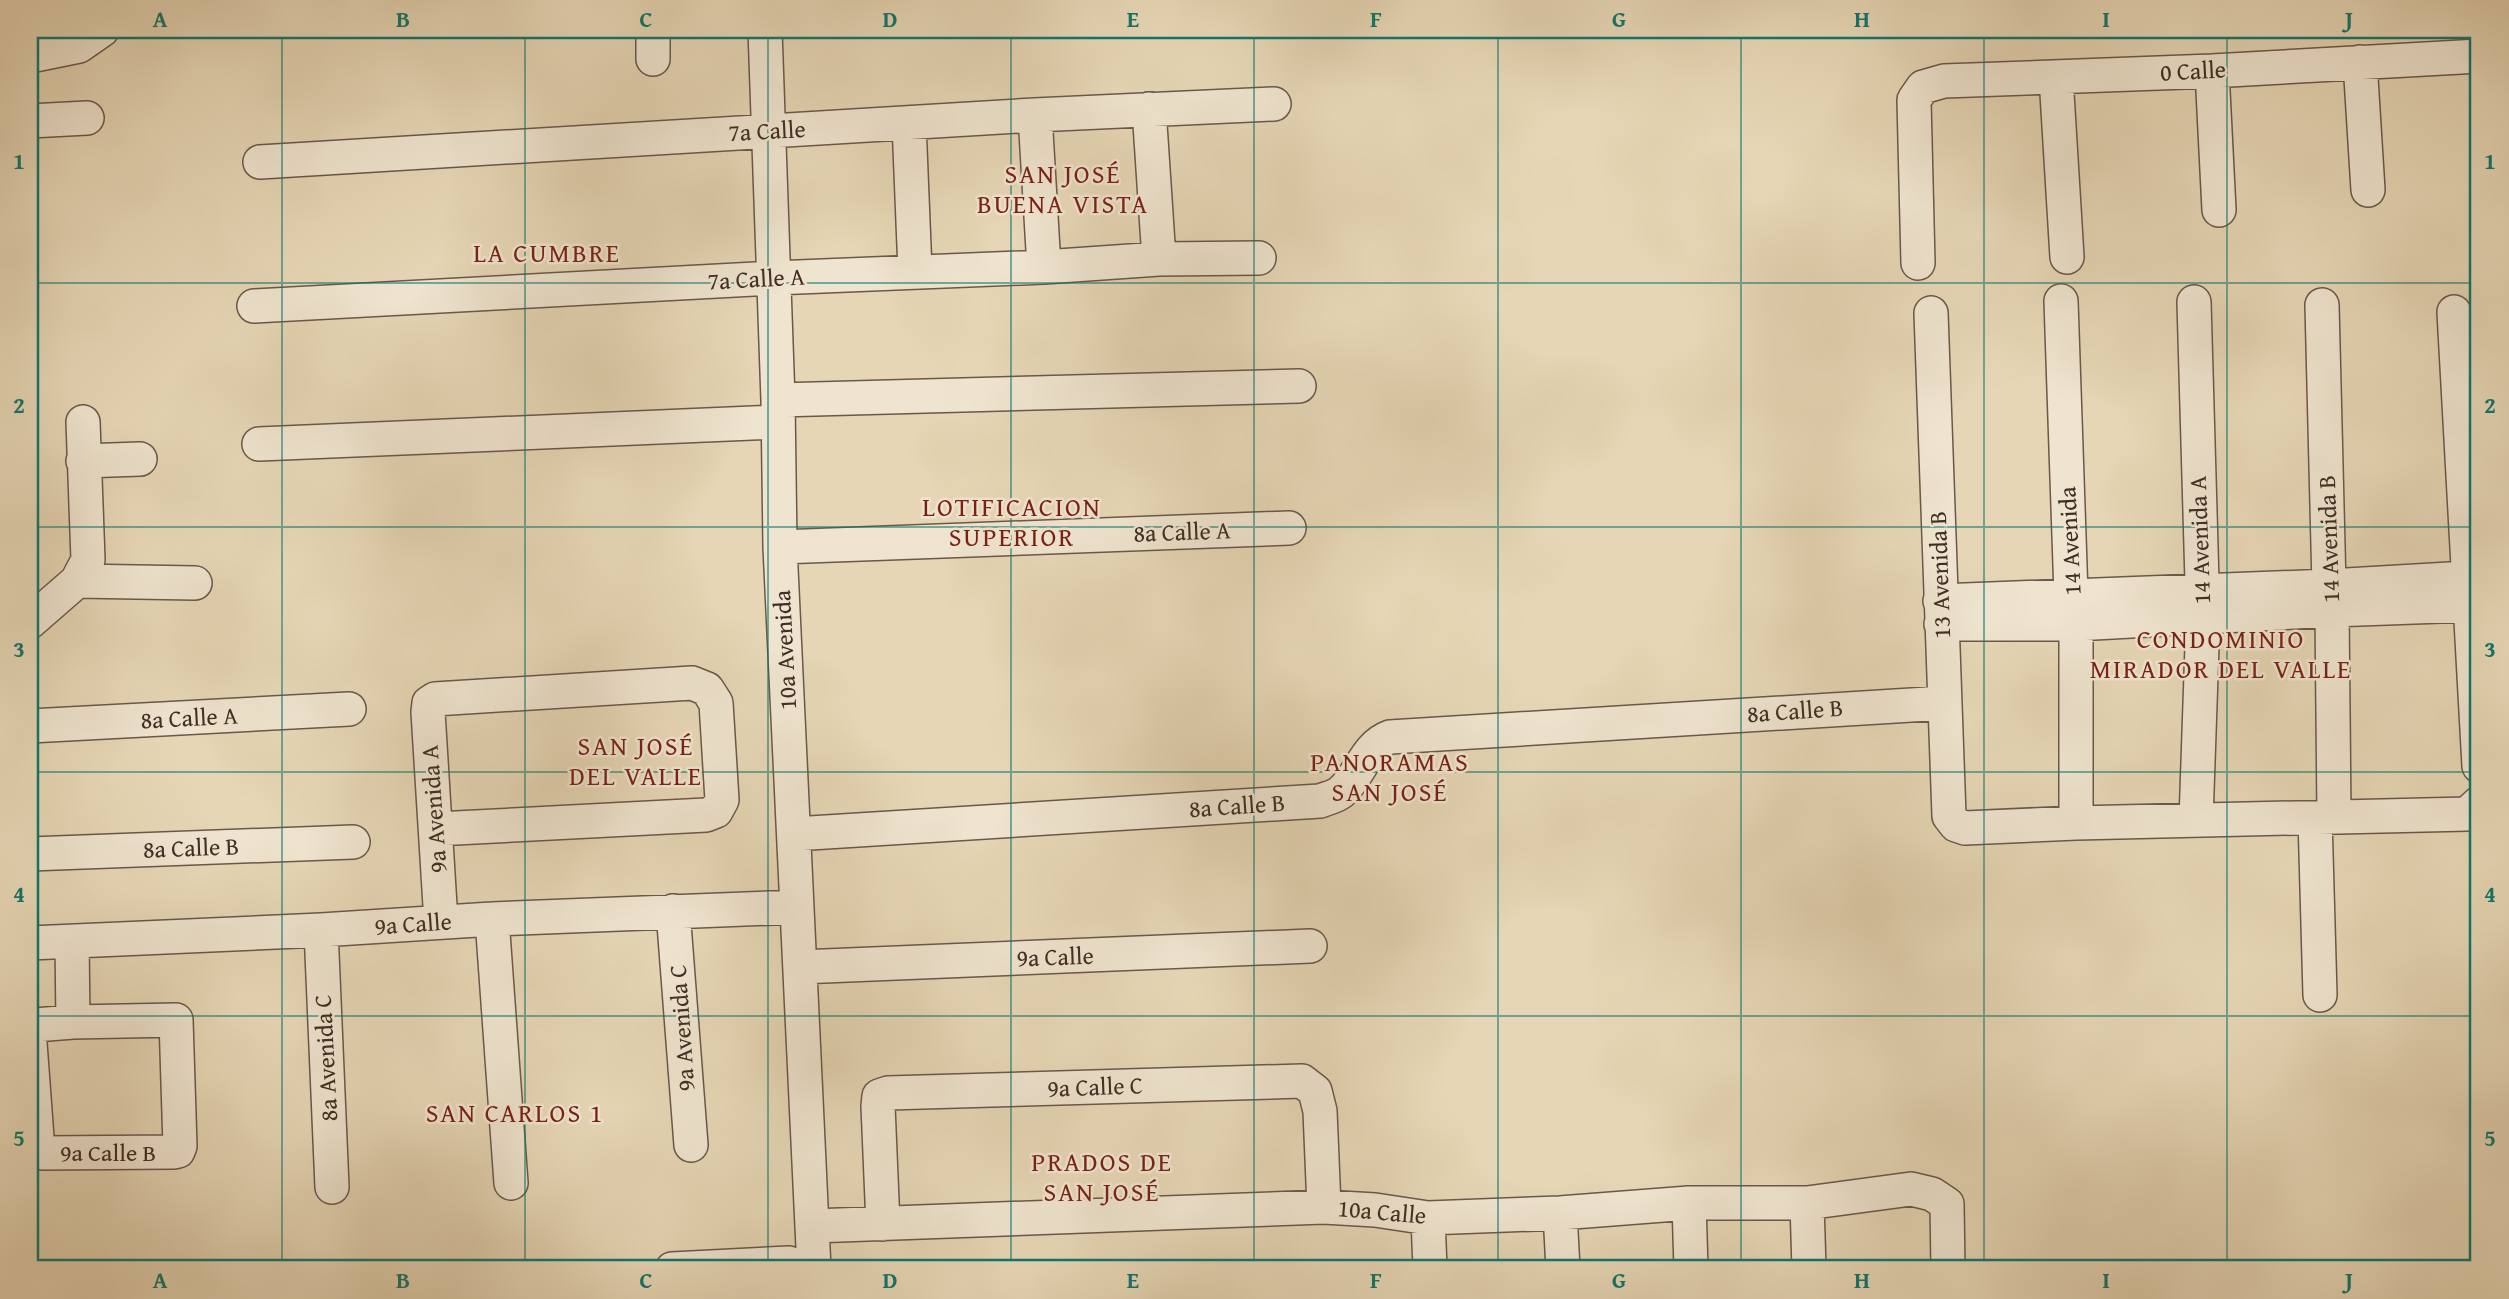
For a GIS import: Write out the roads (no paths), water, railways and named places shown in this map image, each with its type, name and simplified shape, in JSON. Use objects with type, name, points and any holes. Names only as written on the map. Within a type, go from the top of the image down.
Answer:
[{"type":"street","points":[[30,56],[79,46],[102,30]]},
{"type":"street","name":"10a Avenida","points":[[765,30],[780,547],[813,1226],[802,1266]]},
{"type":"street","name":"0 Calle","points":[[1918,263],[1914,100],[1923,87],[1944,81],[2212,71],[2479,56]]},
{"type":"street","points":[[2360,62],[2368,190]]},
{"type":"street","points":[[2212,71],[2219,210]]},
{"type":"street","points":[[2056,78],[2067,257]]},
{"type":"street","name":"7a Calle","points":[[260,162],[1035,115],[1274,104]]},
{"type":"street","points":[[1149,110],[1159,259]]},
{"type":"street","points":[[1035,115],[1044,267]]},
{"type":"street","points":[[30,121],[87,118]]},
{"type":"street","points":[[909,123],[915,271]]},
{"type":"street","name":"7a Calle A","points":[[254,306],[1159,259],[1259,258]]},
{"type":"street","name":"14 Avenida","points":[[2061,301],[2073,610],[2076,823]]},
{"type":"street","name":"14 Avenida A","points":[[2194,302],[2202,603],[2196,820]]},
{"type":"street","name":"14 Avenida B","points":[[2320,995],[2331,598],[2322,305]]},
{"type":"street","points":[[2454,312],[2479,766]]},
{"type":"street","name":"13 Avenida B","points":[[1931,313],[1950,816],[1956,825],[1965,828],[2076,823]]},
{"type":"street","points":[[259,444],[778,411],[1299,386]]},
{"type":"street","points":[[30,622],[77,581],[88,560],[83,422]]},
{"type":"street","points":[[83,461],[140,459]]},
{"type":"street","name":"8a Calle A","points":[[780,547],[1289,528]]},
{"type":"street","points":[[77,581],[195,583]]},
{"type":"street","points":[[1941,613],[2073,610],[2468,592]]},
{"type":"street","name":"9a Avenida A","points":[[436,829],[706,815],[716,811],[722,800],[716,703],[707,689],[692,684],[435,699],[429,703],[441,922]]},
{"type":"street","name":"8a Calle B","points":[[794,834],[1320,801],[1344,790],[1375,746],[1390,737],[1944,703]]},
{"type":"street","name":"8a Calle A","points":[[30,726],[349,709]]},
{"type":"street","points":[[2076,823],[2325,817],[2473,808]]},
{"type":"street","name":"8a Calle B","points":[[30,854],[353,842]]},
{"type":"street","name":"9a Calle","points":[[30,943],[321,930],[492,919],[797,907]]},
{"type":"street","name":"9a Avenida C","points":[[673,911],[691,1145]]},
{"type":"street","points":[[492,919],[511,1184]]},
{"type":"street","name":"8a Avenida C","points":[[321,930],[332,1187]]},
{"type":"street","points":[[32,1033],[73,1022],[72,942]]},
{"type":"street","name":"9a Calle","points":[[800,967],[1310,946]]},
{"type":"street","name":"9a Calle B","points":[[32,1033],[37,1147],[43,1153],[173,1153],[180,1146],[176,1020],[73,1022]]},
{"type":"street","name":"9a Calle C","points":[[883,1224],[877,1106],[879,1096],[888,1093],[1302,1081],[1315,1091],[1320,1111],[1324,1207]]},
{"type":"street","name":"10a Calle","points":[[813,1226],[1324,1207],[1375,1210],[1429,1218],[1560,1213],[1689,1203],[1807,1203],[1911,1189],[1932,1194],[1947,1205],[1948,1269]]},
{"type":"street","points":[[1689,1203],[1691,1269]]},
{"type":"street","points":[[1807,1203],[1810,1269]]},
{"type":"street","points":[[1560,1213],[1563,1269]]},
{"type":"street","points":[[1429,1218],[1430,1269]]},
{"type":"street","points":[[672,1269],[802,1266]]},
{"type":"district","name":"SAN JOSÉ BUENA VISTA","points":[[1063,189]]},
{"type":"district","name":"LA CUMBRE","points":[[547,253]]},
{"type":"district","name":"LOTIFICACION SUPERIOR","points":[[1012,522]]},
{"type":"district","name":"CONDOMINIO MIRADOR DEL VALLE","points":[[2221,654]]},
{"type":"district","name":"SAN JOSÉ DEL VALLE","points":[[636,761]]},
{"type":"district","name":"PANORAMAS SAN JOSÉ","points":[[1390,777]]},
{"type":"district","name":"SAN CARLOS 1","points":[[515,1113]]},
{"type":"district","name":"PRADOS DE SAN JOSÉ","points":[[1102,1177]]}]
